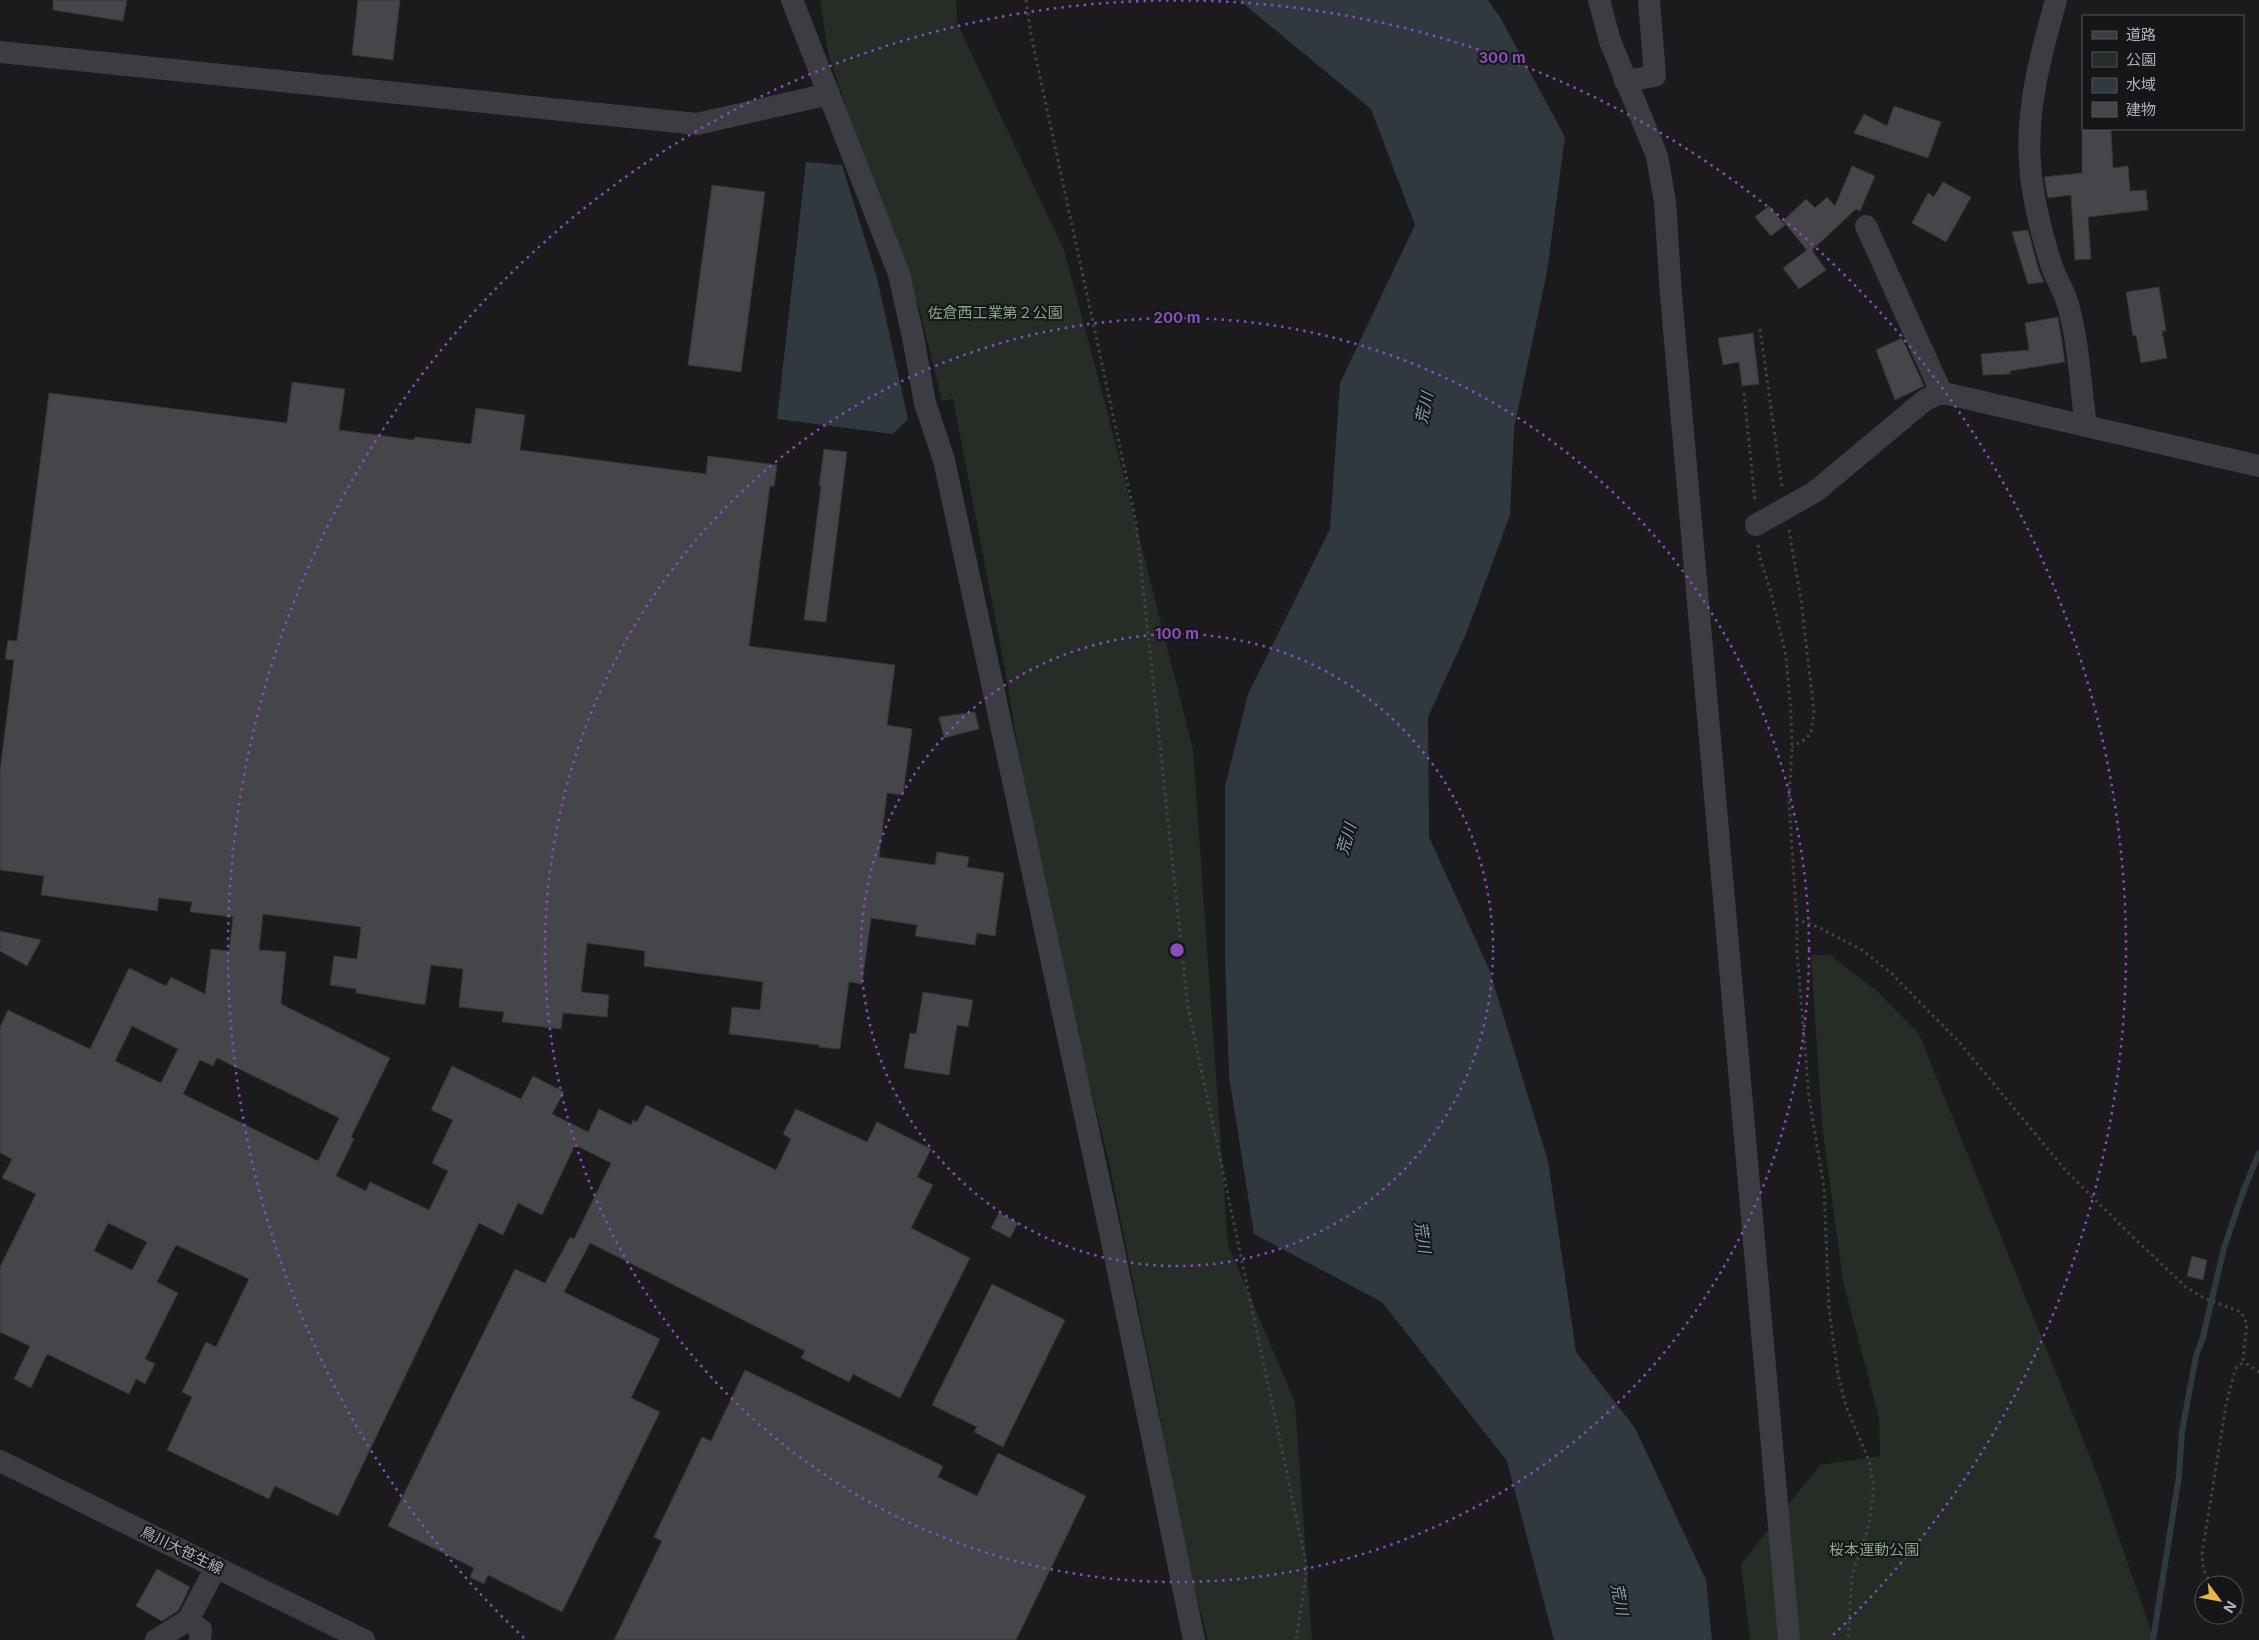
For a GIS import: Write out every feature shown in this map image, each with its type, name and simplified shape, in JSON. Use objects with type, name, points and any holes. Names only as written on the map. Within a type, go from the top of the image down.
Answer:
[{"type":"street","points":[[792,0],[898,274],[913,337],[925,403],[944,460],[1107,1217],[1194,1640]]},
{"type":"street","points":[[1599,0],[1610,41],[1656,156],[1665,202],[1671,295],[1792,1637]]},
{"type":"street","points":[[1625,80],[1655,76],[1649,0]]},
{"type":"street","points":[[2056,0],[2030,105],[2030,164],[2041,225],[2052,268],[2066,298],[2072,326],[2086,426]]},
{"type":"street","points":[[0,52],[697,124],[829,94]]},
{"type":"street","points":[[1866,226],[1942,394]]},
{"type":"street","points":[[1756,525],[1816,491],[1925,400],[1942,394],[2259,466]]},
{"type":"street","name":"鳥川大笹生線","points":[[0,1461],[364,1640]]},
{"type":"street","points":[[156,1640],[188,1620],[216,1567]]},
{"type":"street","points":[[188,1620],[201,1630],[200,1640]]},
{"type":"path","points":[[1026,0],[1031,35],[1136,522],[1188,1007],[1307,1568],[1296,1640]]},
{"type":"path","points":[[1760,329],[1785,509],[1801,599],[1814,712],[1811,733],[1806,739],[1792,747]]},
{"type":"path","points":[[1744,393],[1760,558],[1770,589],[1786,656],[1792,747],[1789,802],[1797,951],[1809,1097],[1824,1188],[1828,1309],[1838,1375],[1846,1406],[1869,1461],[1874,1487],[1869,1525],[1852,1576],[1848,1640]]},
{"type":"path","points":[[1796,919],[1818,927],[1862,950],[1890,972],[1959,1042],[2066,1172],[2186,1287],[2204,1298],[2241,1312],[2247,1324],[2242,1352],[2245,1361],[2259,1372]]},
{"type":"path","points":[[2206,1575],[2203,1568],[2202,1554],[2226,1405],[2237,1367],[2245,1361]]},
{"type":"green space","name":"佐倉西工業第２公園","points":[[820,0],[956,0],[957,23],[1064,250],[1193,749],[1228,1245],[1295,1402],[1312,1640],[1208,1640],[1177,1522],[1160,1416],[1109,1162],[1038,875],[1007,680],[953,399],[942,401],[919,307],[842,125],[845,122],[845,102],[829,58]]},
{"type":"green space","name":"桜本運動公園","points":[[1811,955],[1830,955],[1878,992],[1919,1034],[2099,1479],[2154,1640],[1750,1640],[1741,1564],[1820,1465],[1880,1456],[1879,1418],[1843,1281],[1822,1125]]},
{"type":"water","name":"荒川","points":[[1239,0],[1488,0],[1501,19],[1565,137],[1547,272],[1514,428],[1510,515],[1466,634],[1428,717],[1429,837],[1489,969],[1548,1161],[1576,1352],[1635,1428],[1706,1580],[1712,1640],[1554,1640],[1507,1461],[1382,1302],[1254,1234],[1229,1076],[1225,957],[1225,787],[1248,694],[1330,529],[1340,383],[1415,225],[1371,109]]},
{"type":"water","points":[[806,162],[842,165],[877,278],[908,419],[893,434],[777,419]]},
{"type":"building","points":[[53,0],[127,0],[123,21],[53,10]]},
{"type":"building","points":[[358,0],[400,0],[393,60],[352,55]]},
{"type":"building","points":[[1894,106],[1941,122],[1928,158],[1854,133],[1864,114],[1887,126]]},
{"type":"building","points":[[2082,130],[2111,130],[2113,168],[2128,166],[2130,191],[2146,190],[2148,210],[2088,217],[2091,259],[2075,260],[2071,195],[2048,198],[2044,177],[2082,173]]},
{"type":"building","points":[[1852,166],[1875,176],[1860,211],[1856,209],[1812,250],[1826,270],[1799,289],[1783,268],[1807,250],[1783,221],[1806,199],[1815,208],[1827,197],[1835,206]]},
{"type":"building","points":[[1943,182],[1971,197],[1946,242],[1912,223],[1928,193],[1934,197]]},
{"type":"building","points":[[712,185],[765,192],[741,372],[688,365]]},
{"type":"building","points":[[1769,206],[1785,225],[1771,236],[1755,217]]},
{"type":"building","points":[[2028,230],[2039,271],[2044,282],[2028,284],[2012,232]]},
{"type":"building","points":[[2159,287],[2166,331],[2162,331],[2167,358],[2141,363],[2136,335],[2133,336],[2126,292]]},
{"type":"building","points":[[2058,317],[2065,362],[2010,371],[2010,374],[1983,375],[1981,354],[2029,350],[2025,323]]},
{"type":"building","points":[[1753,333],[1759,384],[1742,386],[1739,362],[1723,365],[1718,338]]},
{"type":"building","points":[[1902,338],[1924,386],[1895,400],[1876,350]]},
{"type":"building","points":[[292,382],[345,389],[339,430],[414,440],[415,437],[471,444],[476,408],[525,415],[520,450],[706,474],[708,456],[777,465],[774,486],[770,486],[749,646],[895,665],[887,725],[912,729],[903,795],[887,793],[879,857],[935,865],[937,852],[969,857],[967,867],[1004,873],[995,936],[977,933],[975,945],[915,936],[917,925],[871,918],[862,984],[849,982],[840,1049],[729,1034],[732,1007],[760,1010],[763,982],[644,966],[645,951],[587,943],[581,992],[609,995],[607,1017],[563,1013],[561,1029],[502,1022],[504,1012],[459,1007],[463,969],[431,965],[425,1005],[356,993],[356,989],[330,985],[334,956],[357,959],[361,927],[263,914],[259,950],[286,952],[281,1004],[390,1058],[351,1137],[354,1139],[336,1176],[366,1191],[370,1182],[429,1210],[448,1171],[432,1163],[453,1120],[431,1110],[452,1066],[521,1099],[533,1076],[564,1092],[552,1114],[588,1132],[599,1109],[631,1125],[633,1120],[637,1122],[646,1105],[776,1170],[791,1139],[783,1134],[796,1109],[867,1142],[877,1122],[931,1149],[917,1177],[933,1185],[911,1228],[970,1258],[900,1398],[853,1374],[849,1382],[801,1358],[805,1351],[590,1243],[564,1292],[660,1339],[631,1398],[660,1412],[562,1612],[488,1575],[484,1584],[470,1577],[474,1568],[388,1526],[515,1269],[545,1283],[570,1237],[574,1239],[611,1163],[575,1145],[542,1215],[518,1203],[503,1235],[479,1223],[338,1516],[275,1486],[269,1499],[167,1450],[192,1397],[182,1392],[206,1342],[216,1347],[249,1279],[176,1245],[157,1282],[178,1293],[145,1359],[155,1364],[145,1384],[136,1379],[129,1394],[47,1354],[31,1388],[14,1379],[30,1346],[0,1332],[0,1267],[36,1194],[2,1178],[12,1159],[0,1153],[0,1027],[8,1010],[90,1049],[129,968],[166,986],[171,977],[205,994],[211,949],[229,951],[233,917],[190,912],[192,902],[159,898],[157,911],[41,895],[44,876],[0,870],[0,771],[14,660],[5,659],[8,640],[17,641],[49,393],[287,423]],"holes":[[[132,1026],[178,1049],[161,1083],[115,1061]],[[217,1058],[339,1118],[318,1161],[183,1094],[200,1060],[213,1066]],[[108,1223],[147,1242],[132,1270],[94,1251]]]},
{"type":"building","points":[[824,449],[847,452],[826,622],[804,620]]},
{"type":"building","points":[[975,712],[979,729],[944,738],[939,717]]},
{"type":"building","points":[[0,931],[41,940],[27,966],[0,951]]},
{"type":"building","points":[[923,992],[973,1000],[968,1027],[957,1025],[949,1075],[904,1068],[910,1033],[916,1034]]},
{"type":"building","points":[[999,1213],[1018,1223],[1010,1238],[991,1228]]},
{"type":"building","points":[[2192,1256],[2207,1260],[2203,1280],[2187,1276]]},
{"type":"building","points":[[992,1284],[1065,1320],[1003,1447],[974,1432],[977,1427],[932,1405]]},
{"type":"building","points":[[745,1370],[943,1466],[938,1477],[977,1496],[998,1453],[1086,1496],[1016,1640],[614,1640],[662,1541],[654,1537],[702,1437],[711,1441]]},
{"type":"building","points":[[157,1569],[190,1587],[178,1611],[162,1621],[136,1606]]},
{"type":"waterway","points":[[2153,1640],[2179,1476],[2182,1431],[2196,1356],[2203,1337],[2224,1248],[2243,1192],[2259,1153]]}]
